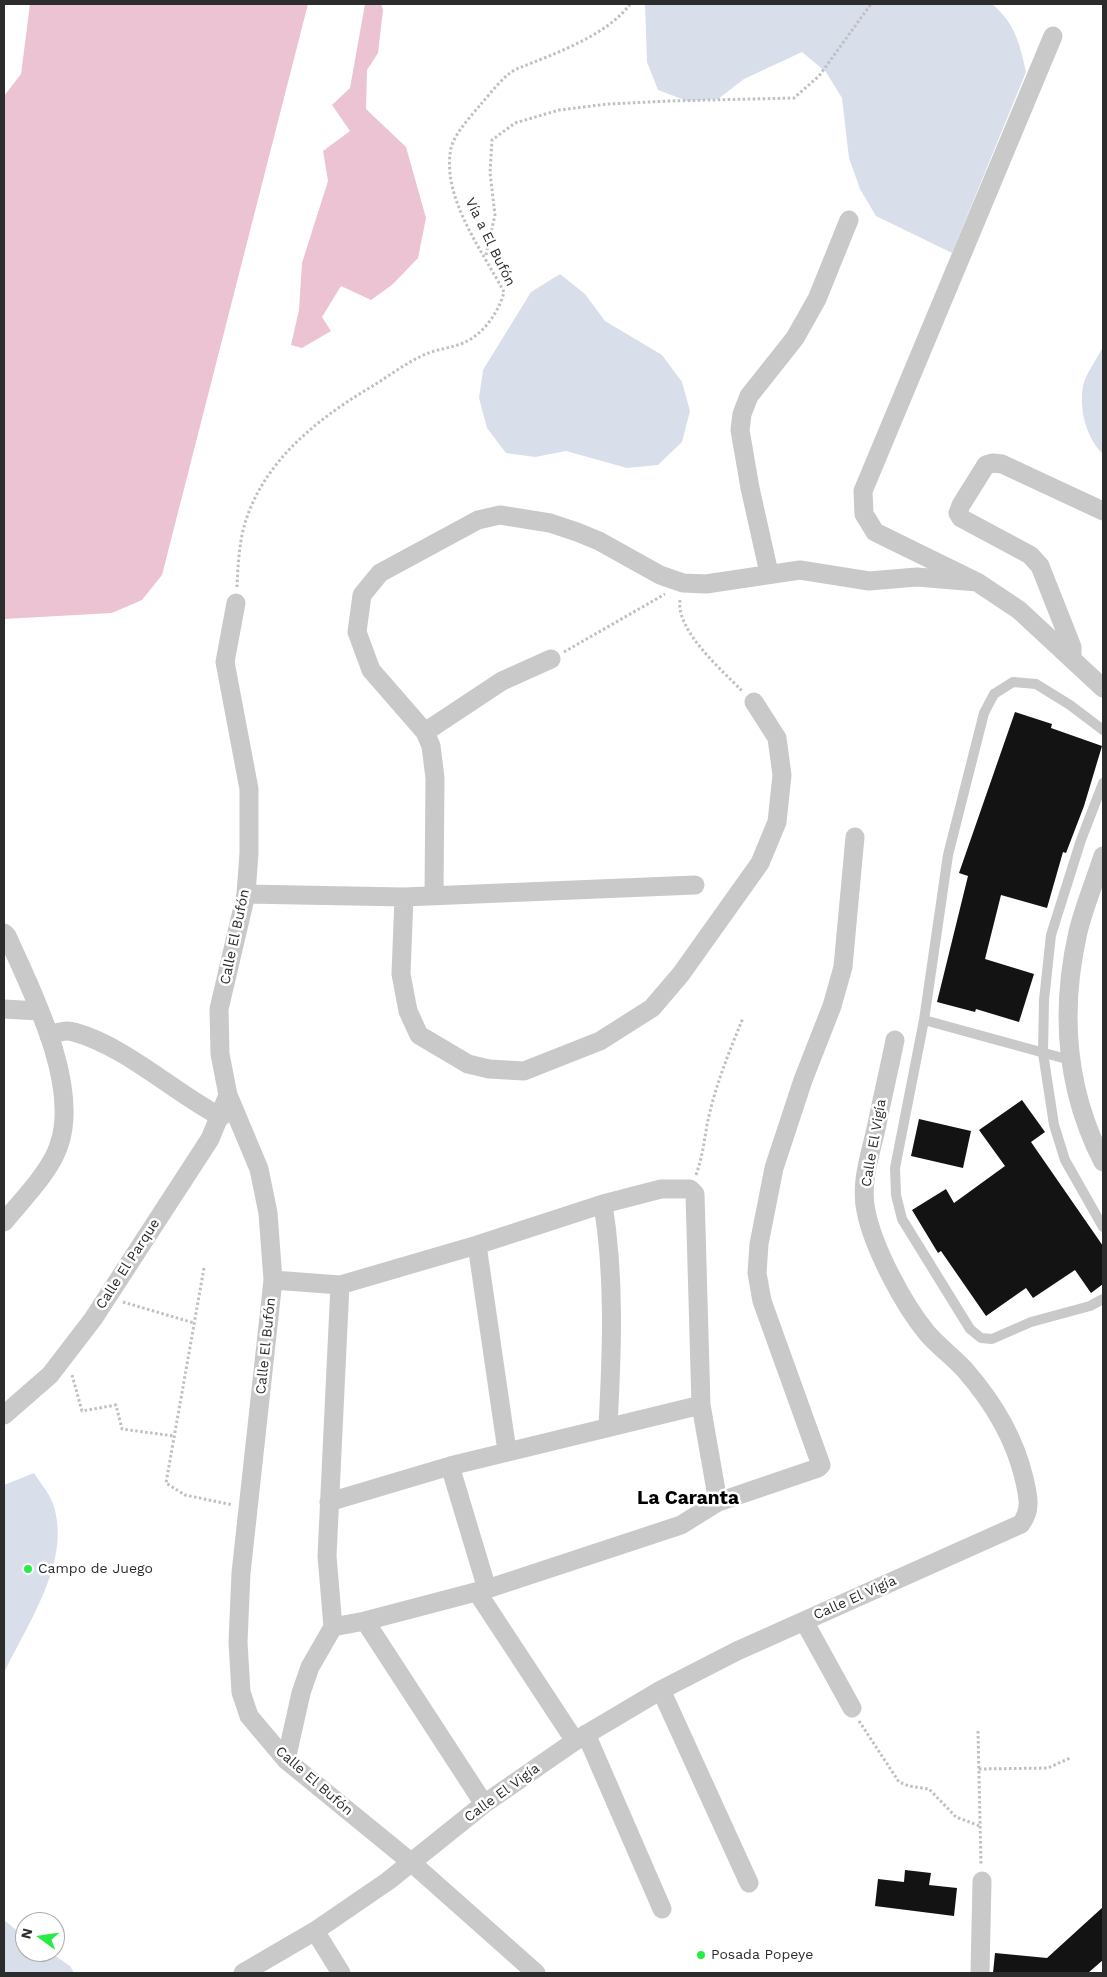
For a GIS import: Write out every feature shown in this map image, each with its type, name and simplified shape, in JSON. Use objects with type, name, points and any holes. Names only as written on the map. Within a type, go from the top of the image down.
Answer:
[{"type":"street","points":[[1053,36],[863,491],[864,514],[875,532],[977,582],[1019,610],[1103,688]]},
{"type":"street","points":[[769,573],[750,488],[740,430],[742,414],[749,396],[795,338],[817,299],[849,220]]},
{"type":"street","points":[[1072,659],[1072,647],[1040,566],[1030,555],[961,518],[958,514],[960,505],[986,465],[993,463],[1002,464],[1103,511]]},
{"type":"street","points":[[434,895],[435,778],[431,746],[425,732],[371,670],[357,632],[362,595],[380,573],[478,520],[500,516],[550,523],[577,532],[660,575],[683,583],[706,584],[769,573],[800,570],[869,581],[917,577],[977,582]]},
{"type":"street","name":"Calle El Bufón","points":[[236,603],[225,662],[249,789],[249,844],[246,894],[232,947],[219,1009],[220,1054],[228,1096],[259,1169],[268,1213],[273,1280],[241,1573],[238,1668],[241,1692],[249,1716],[286,1760],[412,1863],[536,1973]]},
{"type":"street","points":[[425,732],[502,681],[551,659]]},
{"type":"street","points":[[404,897],[401,974],[408,1011],[419,1035],[468,1064],[489,1069],[524,1071],[600,1041],[652,1008],[681,974],[760,864],[777,822],[782,775],[777,738],[754,702]]},
{"type":"street","points":[[333,1627],[365,1621],[482,1590],[681,1525],[718,1502],[818,1468],[820,1465],[772,1332],[762,1301],[757,1273],[759,1244],[774,1168],[803,1080],[832,1006],[843,967],[855,837]]},
{"type":"street","points":[[1103,856],[1078,932],[1068,996],[1070,1060],[1083,1118],[1103,1162]]},
{"type":"street","points":[[246,894],[404,897],[695,885]]},
{"type":"street","points":[[4,933],[19,963],[49,1036],[61,1075],[64,1128],[59,1147],[48,1166],[4,1222]]},
{"type":"street","points":[[4,1010],[39,1011]]},
{"type":"street","points":[[49,1036],[60,1031],[74,1032],[107,1046],[172,1086],[192,1102],[221,1117]]},
{"type":"street","name":"Calle El Vigía","points":[[244,1973],[315,1931],[412,1863],[484,1804],[580,1738],[661,1690],[737,1651],[1020,1524],[1028,1514],[1028,1498],[1022,1469],[1009,1431],[996,1410],[964,1369],[927,1333],[904,1299],[874,1240],[865,1210],[865,1178],[895,1040]]},
{"type":"street","name":"Calle El Parque","points":[[4,1415],[50,1375],[106,1297],[210,1139],[221,1117],[228,1096]]},
{"type":"street","points":[[273,1280],[340,1285],[477,1246],[604,1204],[661,1189],[690,1189],[695,1194],[700,1405],[718,1502]]},
{"type":"street","points":[[604,1204],[612,1287],[608,1426]]},
{"type":"street","points":[[477,1246],[507,1451]]},
{"type":"street","points":[[286,1760],[300,1693],[310,1667],[333,1627],[327,1580],[340,1285]]},
{"type":"street","points":[[329,1502],[507,1451],[700,1405]]},
{"type":"street","points":[[450,1466],[482,1590],[580,1738],[662,1909]]},
{"type":"street","points":[[365,1621],[484,1804]]},
{"type":"street","points":[[804,1621],[852,1708]]},
{"type":"street","points":[[661,1690],[749,1883]]},
{"type":"street","points":[[980,1973],[982,1881]]},
{"type":"street","points":[[315,1931],[341,1973]]},
{"type":"lane","points":[[1103,730],[1070,705],[1036,684],[1013,682],[994,694],[984,713],[948,856],[924,1020],[895,1168],[896,1195],[902,1219],[970,1329],[981,1338],[992,1339],[1032,1322],[1090,1306],[1103,1299]]},
{"type":"lane","points":[[1103,783],[1081,840],[1050,935],[1044,1000],[1043,1053],[1054,1125],[1065,1160],[1103,1227]]},
{"type":"lane","points":[[924,1020],[1070,1060]]},
{"type":"path","name":"Vía a El Bufón","points":[[236,603],[238,566],[245,524],[258,492],[278,462],[304,434],[332,411],[426,354],[464,342],[483,328],[500,307],[504,292],[486,256],[466,225],[450,184],[451,147],[466,122],[496,88],[516,69],[549,56],[598,31],[622,15],[630,4]]},
{"type":"path","points":[[486,256],[495,215],[490,173],[492,140],[515,123],[559,110],[608,104],[794,98],[824,69],[871,4]]},
{"type":"path","points":[[551,659],[683,583]]},
{"type":"path","points":[[683,583],[679,608],[687,628],[712,661],[754,702]]},
{"type":"path","points":[[690,1189],[703,1155],[707,1126],[715,1096],[733,1043],[744,1018]]},
{"type":"path","points":[[204,1268],[166,1483],[185,1495],[248,1508]]},
{"type":"path","points":[[106,1297],[194,1323]]},
{"type":"path","points":[[66,1353],[82,1411],[116,1405],[122,1429],[174,1436]]},
{"type":"path","points":[[852,1708],[899,1782],[909,1786],[930,1789],[956,1818],[980,1826]]},
{"type":"path","points":[[978,1731],[982,1881]]},
{"type":"path","points":[[979,1769],[1048,1768],[1070,1758]]},
{"type":"shaded area","points":[[30,4],[308,4],[162,575],[142,600],[112,613],[4,619],[4,96],[21,74]]},
{"type":"shaded area","points":[[365,4],[381,4],[383,10],[378,53],[367,70],[366,109],[406,147],[426,218],[418,258],[392,285],[371,300],[341,286],[322,317],[331,331],[302,348],[291,345],[299,310],[302,263],[328,181],[323,151],[350,131],[332,105],[350,88]]},
{"type":"shaded area","points":[[645,4],[992,4],[1011,26],[1026,72],[952,253],[876,216],[860,189],[849,158],[842,98],[826,72],[802,52],[744,79],[718,99],[687,101],[658,90],[647,62]]},
{"type":"shaded area","points":[[560,274],[585,294],[605,321],[662,355],[682,382],[690,411],[682,442],[658,465],[627,468],[566,451],[535,457],[506,453],[487,428],[479,398],[483,370],[531,292]]},
{"type":"shaded area","points":[[1103,347],[1103,454],[1088,432],[1083,413],[1082,395],[1087,376]]},
{"type":"shaded area","name":"Campo de Juego","points":[[34,1473],[53,1503],[58,1528],[57,1549],[44,1593],[4,1673],[4,1485]]},
{"type":"shaded area","points":[[4,1920],[15,1929],[15,1962],[64,1962],[70,1966],[74,1973],[4,1973]]},
{"type":"building","points":[[1015,712],[1052,724],[1051,728],[1102,746],[1084,806],[1066,853],[1063,852],[1047,908],[1001,895],[985,959],[1034,974],[1019,1022],[976,1009],[975,1012],[937,1002],[968,876],[959,873]]},
{"type":"building","points":[[1022,1100],[1045,1132],[1031,1142],[1103,1246],[1103,1284],[1091,1293],[1075,1270],[1033,1298],[1026,1288],[986,1316],[941,1251],[938,1253],[912,1210],[946,1189],[954,1203],[1005,1166],[979,1130]]},
{"type":"building","points":[[919,1119],[971,1131],[963,1168],[911,1156]]},
{"type":"building","points":[[905,1870],[931,1873],[929,1885],[957,1888],[954,1916],[875,1906],[878,1879],[904,1882]]},
{"type":"building","points":[[1103,1907],[1103,1960],[1088,1973],[993,1973],[995,1953],[1047,1958]]},
{"type":"place","name":"Campo de Juego","points":[[28,1569]]},
{"type":"place","name":"Posada Popeye","points":[[701,1955]]},
{"type":"district","name":"La Caranta","points":[[688,1498]]}]
